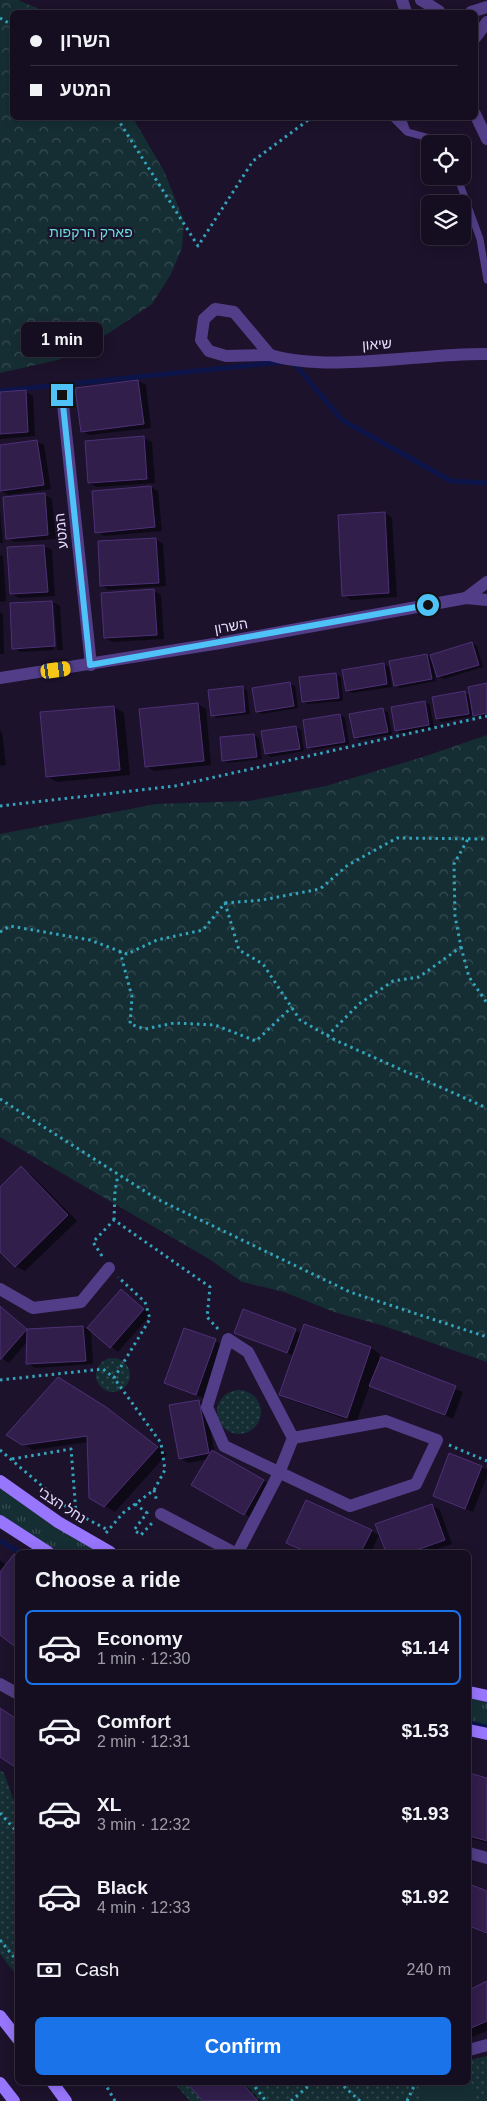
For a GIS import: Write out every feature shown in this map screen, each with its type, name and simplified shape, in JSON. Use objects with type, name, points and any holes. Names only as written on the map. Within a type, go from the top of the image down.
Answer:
[{"type":"street","points":[[420,0],[435,10]]},
{"type":"street","points":[[478,34],[487,22]]},
{"type":"street","points":[[478,120],[487,139]]},
{"type":"street","name":"שיאון","points":[[270,355],[234,312],[215,309],[204,319],[201,340],[209,351],[226,356],[270,355],[292,361],[340,362],[458,354],[487,354]]},
{"type":"street","name":"המטע","points":[[62,395],[90,665]]},
{"type":"street","name":"השרון","points":[[466,598],[487,582]]},
{"type":"street","name":"השרון","points":[[0,678],[90,665],[466,598],[487,600]]},
{"type":"street","points":[[0,1289],[33,1308],[81,1302],[109,1268]]},
{"type":"street","points":[[228,1339],[248,1352],[293,1438],[386,1420],[437,1440],[416,1484],[350,1506],[224,1446],[207,1407],[228,1339]]},
{"type":"street","points":[[239,1550],[279,1472],[293,1438]]},
{"type":"street","name":"נחל הצבי","points":[[0,1481],[58,1522],[106,1550]]},
{"type":"street","points":[[162,1514],[228,1550]]},
{"type":"street","points":[[0,1521],[45,1550]]},
{"type":"street","points":[[0,1684],[15,1692]]},
{"type":"street","points":[[471,1692],[487,1696]]},
{"type":"street","points":[[471,1730],[487,1734]]},
{"type":"street","points":[[471,1854],[487,1858]]},
{"type":"street","points":[[0,2016],[15,2035]]},
{"type":"street","points":[[471,2049],[487,2045]]},
{"type":"street","points":[[0,2083],[14,2101]]},
{"type":"street","points":[[54,2085],[66,2101]]},
{"type":"lane","points":[[395,120],[407,132],[421,136]]},
{"type":"lane","points":[[403,120],[407,132]]},
{"type":"lane","points":[[460,185],[480,239],[487,280]]},
{"type":"path","points":[[118,120],[198,246],[253,161],[308,120]]},
{"type":"path","points":[[0,806],[175,786],[487,716]]},
{"type":"path","points":[[0,932],[10,926],[90,940],[127,954],[157,940],[203,930],[225,903],[262,900],[320,889],[348,865],[397,838],[487,839]]},
{"type":"path","points":[[469,838],[454,864],[454,916],[470,977],[487,1003]]},
{"type":"path","points":[[225,903],[239,950],[263,964],[300,1020],[327,1036],[487,1108]]},
{"type":"path","points":[[327,1036],[359,1004],[393,981],[419,977],[461,947]]},
{"type":"path","points":[[120,951],[132,997],[130,1024],[145,1029],[174,1023],[215,1025],[256,1041],[292,1008]]},
{"type":"path","points":[[0,1099],[157,1199],[350,1292],[487,1337]]},
{"type":"path","points":[[114,1378],[150,1319],[145,1302],[109,1268],[93,1242],[114,1220],[115,1191],[118,1175]]},
{"type":"path","points":[[114,1220],[210,1287],[207,1317],[228,1339]]},
{"type":"path","points":[[0,1380],[103,1369],[114,1378],[161,1443],[165,1470],[154,1490],[122,1513],[96,1544]]},
{"type":"path","points":[[437,1440],[487,1461]]},
{"type":"path","points":[[12,1460],[71,1449],[76,1513]]},
{"type":"path","points":[[0,1450],[76,1513],[108,1530]]},
{"type":"path","points":[[135,1504],[147,1513],[134,1530],[141,1535],[162,1514]]},
{"type":"path","points":[[0,1813],[15,1830]]},
{"type":"path","points":[[0,1940],[15,1958]]},
{"type":"path","points":[[106,2085],[115,2101]]},
{"type":"path","points":[[253,2085],[266,2101]]},
{"type":"path","points":[[291,2101],[310,2085]]},
{"type":"path","points":[[342,2085],[360,2101]]},
{"type":"path","points":[[407,2101],[415,2085]]},
{"type":"green space","name":"פארק הרקפות","points":[[0,0],[18,0],[41,10],[10,10],[10,120],[134,120],[164,171],[184,221],[182,248],[170,276],[152,304],[109,333],[58,360],[0,373]]},
{"type":"green space","points":[[487,735],[487,1362],[381,1325],[334,1312],[284,1292],[242,1282],[209,1259],[0,1137],[0,834],[156,804],[249,801],[326,786],[423,757]]},
{"type":"green space","points":[[113,1358],[125,1363],[130,1375],[125,1387],[113,1392],[101,1387],[96,1375],[101,1363]]},
{"type":"green space","points":[[239,1390],[251,1394],[257,1400],[261,1412],[257,1424],[251,1430],[239,1434],[227,1430],[221,1424],[217,1412],[221,1400],[227,1394]]},
{"type":"green space","points":[[0,1485],[102,1550],[48,1550],[0,1519]]},
{"type":"green space","points":[[471,1697],[487,1701],[487,1731],[471,1727]]},
{"type":"green space","points":[[0,1770],[4,1773],[15,1803],[15,1973],[0,1954]]},
{"type":"green space","points":[[487,2056],[487,2101],[190,2101],[176,2085],[471,2085],[471,2060]]},
{"type":"green space","points":[[424,2085],[471,2085],[477,2101],[425,2101],[419,2087]]},
{"type":"building","points":[[138,380],[144,424],[81,432],[75,388]]},
{"type":"building","points":[[26,390],[28,432],[0,434],[0,392]]},
{"type":"building","points":[[144,436],[147,479],[88,483],[85,441]]},
{"type":"building","points":[[37,440],[44,485],[0,491],[0,445]]},
{"type":"building","points":[[151,486],[155,527],[95,533],[92,491]]},
{"type":"building","points":[[45,493],[48,535],[6,539],[3,497]]},
{"type":"building","points":[[385,512],[389,593],[342,596],[338,515]]},
{"type":"building","points":[[156,538],[159,583],[100,586],[98,541]]},
{"type":"building","points":[[44,545],[48,592],[10,594],[7,547]]},
{"type":"building","points":[[154,589],[157,635],[104,638],[101,593]]},
{"type":"building","points":[[52,601],[55,646],[12,649],[10,603]]},
{"type":"building","points":[[472,642],[479,665],[437,677],[430,655]]},
{"type":"building","points":[[427,654],[432,679],[394,686],[389,661]]},
{"type":"building","points":[[384,663],[387,684],[346,691],[342,670]]},
{"type":"building","points":[[336,673],[339,698],[302,702],[299,677]]},
{"type":"building","points":[[290,682],[294,706],[256,712],[252,688]]},
{"type":"building","points":[[487,683],[487,713],[473,716],[468,687]]},
{"type":"building","points":[[243,686],[245,712],[211,716],[208,690]]},
{"type":"building","points":[[465,691],[469,714],[436,719],[432,697]]},
{"type":"building","points":[[425,701],[429,725],[395,731],[391,707]]},
{"type":"building","points":[[198,703],[204,761],[145,767],[139,709]]},
{"type":"building","points":[[114,706],[120,770],[46,777],[40,712]]},
{"type":"building","points":[[383,708],[388,732],[354,738],[349,714]]},
{"type":"building","points":[[340,714],[345,742],[307,748],[303,720]]},
{"type":"building","points":[[296,726],[300,749],[265,754],[261,731]]},
{"type":"building","points":[[254,734],[257,757],[222,761],[220,737]]},
{"type":"building","points":[[21,1166],[68,1215],[15,1267],[0,1252],[0,1187]]},
{"type":"building","points":[[121,1289],[144,1309],[110,1348],[87,1328]]},
{"type":"building","points":[[0,1306],[27,1329],[1,1359],[0,1359]]},
{"type":"building","points":[[243,1309],[296,1329],[287,1353],[234,1333]]},
{"type":"building","points":[[304,1324],[371,1347],[347,1418],[279,1395]]},
{"type":"building","points":[[83,1326],[86,1361],[26,1364],[27,1329]]},
{"type":"building","points":[[184,1328],[216,1339],[196,1395],[164,1383]]},
{"type":"building","points":[[381,1357],[456,1386],[445,1415],[369,1386]]},
{"type":"building","points":[[58,1377],[106,1407],[158,1447],[104,1507],[89,1498],[87,1436],[22,1445],[6,1435]]},
{"type":"building","points":[[199,1400],[209,1453],[179,1459],[169,1405]]},
{"type":"building","points":[[212,1450],[264,1480],[244,1515],[191,1485]]},
{"type":"building","points":[[449,1453],[482,1466],[465,1509],[433,1496]]},
{"type":"building","points":[[306,1500],[372,1530],[362,1550],[302,1550],[286,1543]]},
{"type":"building","points":[[432,1504],[445,1540],[417,1550],[385,1550],[375,1524]]},
{"type":"building","points":[[15,1555],[15,1647],[0,1635],[0,1572]]},
{"type":"building","points":[[0,1708],[15,1718],[15,1767],[0,1757]]},
{"type":"building","points":[[471,1774],[487,1778],[487,1841],[471,1837]]},
{"type":"building","points":[[471,1885],[487,1891],[487,1933],[471,1927]]},
{"type":"building","points":[[487,1981],[487,2021],[471,2028],[471,1989]]},
{"type":"building","points":[[189,2085],[244,2085],[258,2101],[203,2101]]},
{"type":"waterway","points":[[0,391],[282,362]]},
{"type":"waterway","points":[[293,362],[342,420],[451,481],[487,483]]},
{"type":"waterway","points":[[0,1541],[16,1550]]},
{"type":"waterway","points":[[471,1723],[487,1727]]},
{"type":"route","points":[[62,395],[90,665],[353,620],[428,605]]}]
